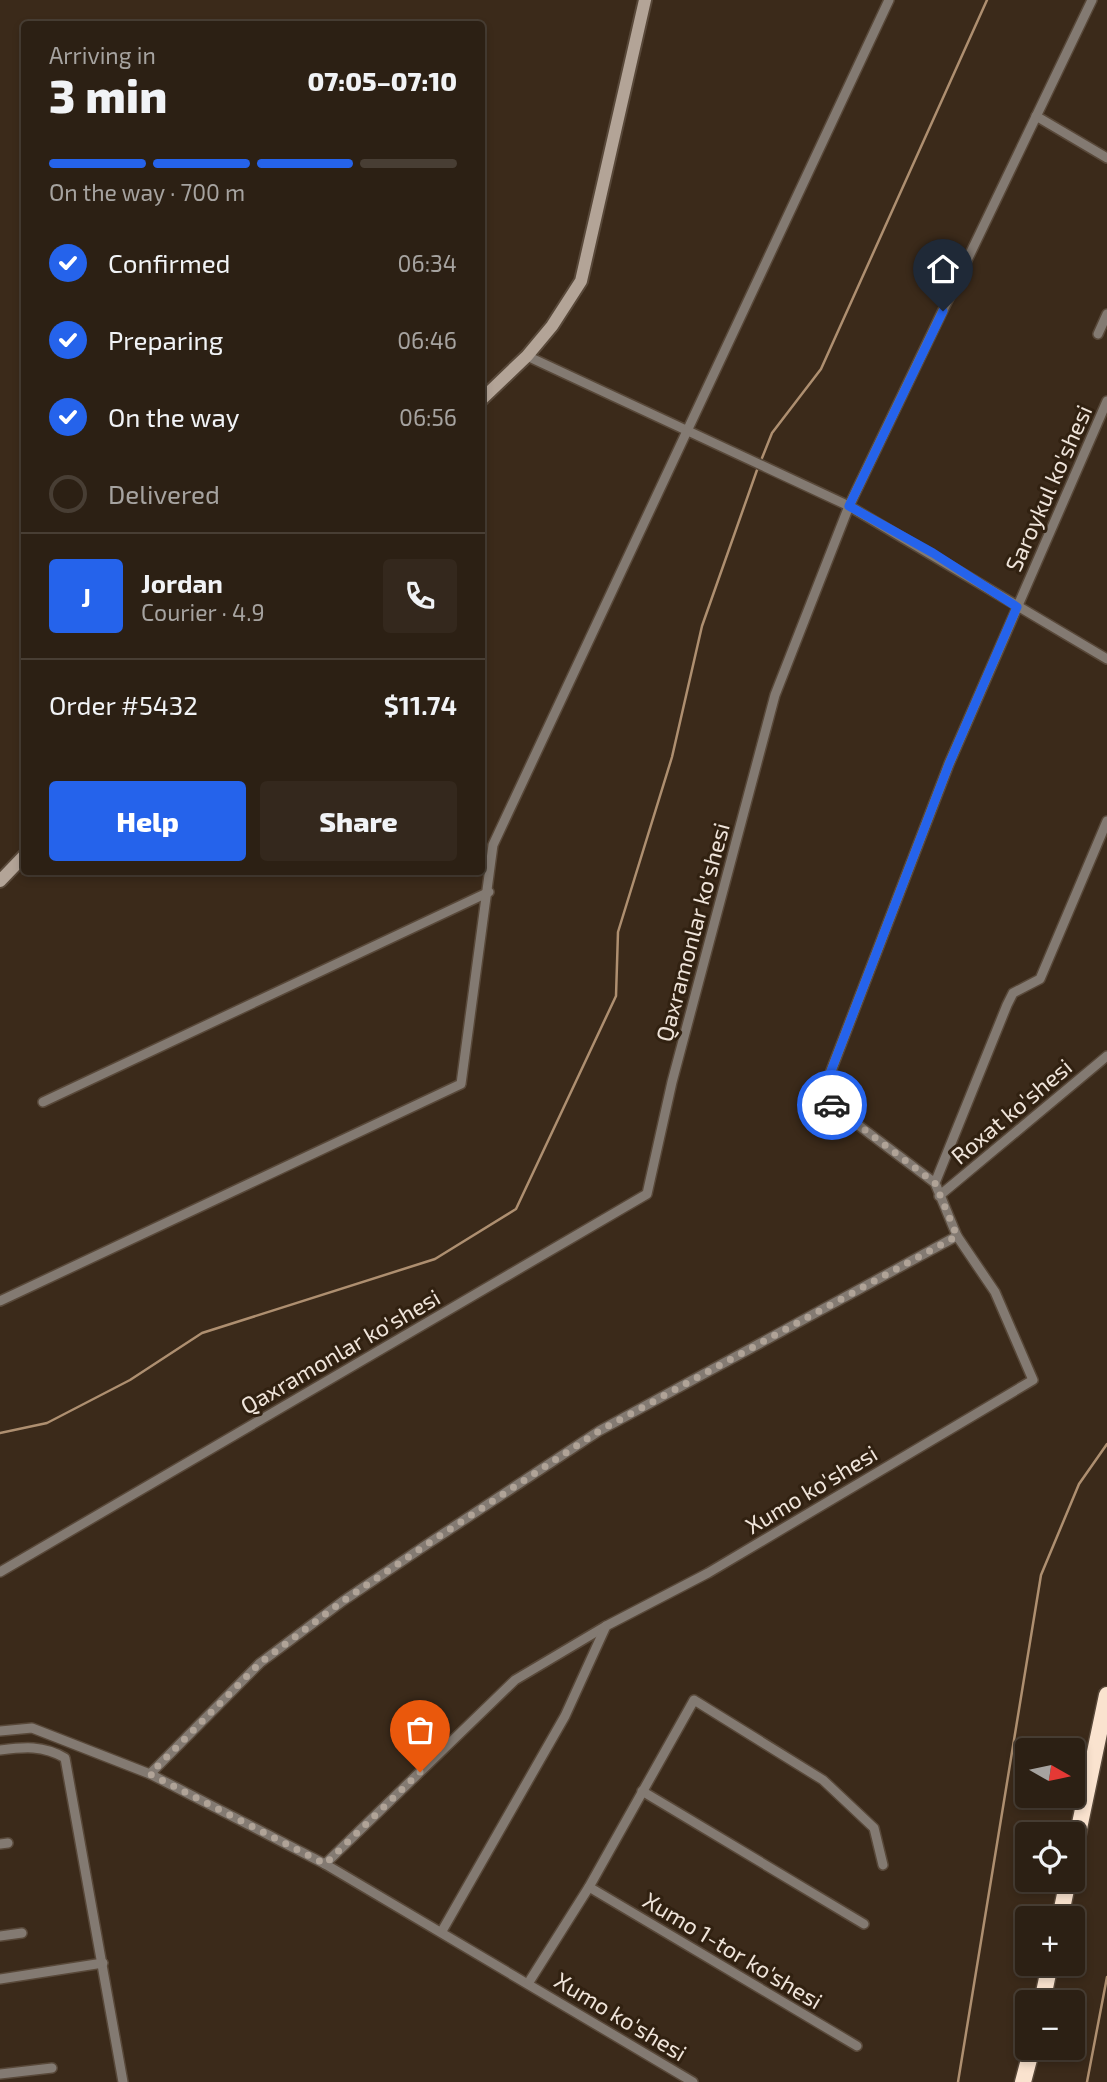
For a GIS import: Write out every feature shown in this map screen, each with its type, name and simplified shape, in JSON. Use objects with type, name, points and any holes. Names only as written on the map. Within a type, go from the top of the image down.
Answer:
[{"type":"highway","points":[[1080,1822],[1107,1695]]},
{"type":"highway","points":[[1023,2082],[1029,2060]]},
{"type":"street","points":[[485,396],[527,356],[552,326],[581,281],[645,0]]},
{"type":"street","points":[[0,1301],[461,1084],[489,892],[493,845],[686,428],[889,0]]},
{"type":"street","name":"Qaxramonlar ko'shesi","points":[[0,1572],[647,1194],[672,1083],[775,695],[849,506],[1091,0]]},
{"type":"street","points":[[1037,116],[1107,158]]},
{"type":"street","points":[[1098,334],[1107,314]]},
{"type":"street","points":[[527,356],[849,506],[933,553],[1017,607],[1107,659]]},
{"type":"street","name":"Saroykul ko'shesi","points":[[935,1183],[821,1097],[949,764],[1107,401]]},
{"type":"street","points":[[150,1774],[260,1663],[343,1601],[429,1543],[599,1431],[957,1236],[935,1183],[1007,1005],[1013,993],[1040,979],[1107,821]]},
{"type":"street","points":[[0,881],[21,859]]},
{"type":"street","points":[[43,1102],[489,892]]},
{"type":"street","name":"Roxat ko'shesi","points":[[939,1196],[1107,1056]]},
{"type":"street","name":"Xumo ko'shesi","points":[[325,1864],[515,1680],[606,1626],[708,1573],[1033,1380],[995,1292],[957,1236]]},
{"type":"street","points":[[442,1931],[565,1716],[606,1626]]},
{"type":"street","name":"Xumo ko'shesi","points":[[529,1982],[589,1887],[694,1700],[823,1780],[874,1828],[883,1865]]},
{"type":"street","name":"Xumo ko'shesi","points":[[0,1731],[32,1728],[150,1774],[325,1864],[529,1982],[693,2082]]},
{"type":"street","points":[[0,1750],[28,1747],[51,1750],[65,1758],[123,2082]]},
{"type":"street","points":[[642,1791],[864,1924]]},
{"type":"street","name":"Xumo 1-tor ko'shesi","points":[[589,1887],[858,2046]]},
{"type":"street","points":[[0,1936],[22,1933]]},
{"type":"street","points":[[0,1979],[103,1963]]},
{"type":"street","points":[[0,2074],[52,2068]]},
{"type":"waterway","points":[[762,458],[772,433],[821,369],[987,0]]},
{"type":"waterway","points":[[0,1433],[47,1423],[130,1380],[202,1333],[435,1259],[516,1209],[616,996],[618,932],[672,757],[702,626],[757,470]]},
{"type":"waterway","points":[[958,2082],[1041,1575],[1079,1484],[1107,1444]]},
{"type":"waterway","points":[[1087,2082],[1107,1977]]},
{"type":"way so far","points":[[420,1772],[325,1864],[150,1774],[260,1663],[343,1601],[429,1543],[599,1431],[957,1236],[935,1183],[832,1105]]},
{"type":"route","points":[[832,1105],[821,1097],[949,764],[1017,607],[933,553],[849,506],[943,311]]}]
